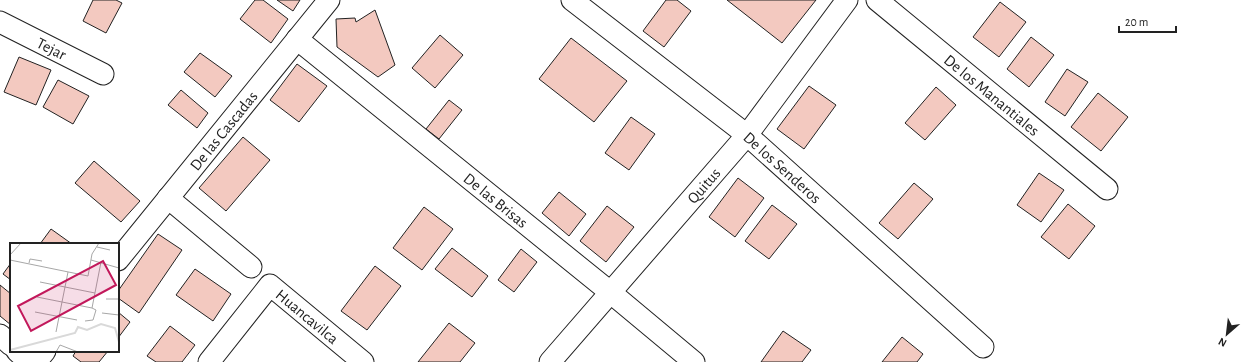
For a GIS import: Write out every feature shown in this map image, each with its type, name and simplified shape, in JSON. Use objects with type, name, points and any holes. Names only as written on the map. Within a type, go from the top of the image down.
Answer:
[{"type":"street","name":"De las Cascadas","points":[[119,259],[329,0]]},
{"type":"street","name":"De los Senderos","points":[[572,0],[747,134],[983,347]]},
{"type":"street","name":"Quitus","points":[[550,362],[747,134],[847,0]]},
{"type":"street","name":"De los Manantiales","points":[[877,0],[1107,189]]},
{"type":"street","name":"Tejar","points":[[0,22],[103,74]]},
{"type":"street","name":"De las Brisas","points":[[297,39],[610,292],[694,362]]},
{"type":"street","points":[[168,198],[251,267]]},
{"type":"street","name":"Huancavilca","points":[[209,362],[270,285],[363,362]]},
{"type":"street","points":[[0,335],[10,344]]},
{"type":"street","points":[[18,352],[30,362]]},
{"type":"street","points":[[36,362],[44,352]]},
{"type":"building","points":[[93,0],[116,0],[122,3],[106,33],[83,21]]},
{"type":"building","points":[[255,0],[263,0],[288,19],[271,43],[240,19]]},
{"type":"building","points":[[277,0],[300,0],[293,11]]},
{"type":"building","points":[[666,0],[677,0],[691,11],[664,47],[643,31]]},
{"type":"building","points":[[727,0],[816,0],[782,43]]},
{"type":"building","points":[[1000,2],[1026,22],[999,57],[973,37]]},
{"type":"building","points":[[375,10],[395,65],[378,77],[337,47],[336,19],[355,18],[356,22]]},
{"type":"building","points":[[440,35],[463,55],[435,88],[412,68]]},
{"type":"building","points":[[1031,37],[1054,55],[1029,87],[1007,69]]},
{"type":"building","points":[[571,38],[627,81],[594,122],[539,79]]},
{"type":"building","points":[[200,53],[232,76],[215,97],[184,72]]},
{"type":"building","points":[[19,57],[51,70],[36,105],[4,92]]},
{"type":"building","points":[[297,64],[327,86],[299,122],[270,100]]},
{"type":"building","points":[[1067,69],[1088,82],[1065,116],[1045,102]]},
{"type":"building","points":[[58,80],[89,96],[73,124],[43,107]]},
{"type":"building","points":[[809,86],[836,105],[804,149],[777,129]]},
{"type":"building","points":[[936,87],[956,105],[925,140],[905,123]]},
{"type":"building","points":[[181,90],[208,113],[197,128],[168,105]]},
{"type":"building","points":[[1098,93],[1128,117],[1101,151],[1071,127]]},
{"type":"building","points":[[449,100],[462,110],[439,139],[426,129]]},
{"type":"building","points":[[631,117],[655,134],[629,170],[605,153]]},
{"type":"building","points":[[243,137],[270,160],[226,211],[199,188]]},
{"type":"building","points":[[94,161],[140,201],[121,222],[75,183]]},
{"type":"building","points":[[1039,173],[1064,190],[1041,222],[1017,205]]},
{"type":"building","points":[[738,178],[764,198],[735,237],[709,217]]},
{"type":"building","points":[[914,183],[933,199],[898,239],[879,223]]},
{"type":"building","points":[[559,192],[586,214],[569,236],[542,213]]},
{"type":"building","points":[[1068,204],[1095,226],[1069,259],[1041,237]]},
{"type":"building","points":[[772,205],[797,224],[769,259],[745,241]]},
{"type":"building","points":[[607,206],[634,227],[606,262],[580,241]]},
{"type":"building","points":[[424,207],[453,229],[422,270],[393,248]]},
{"type":"building","points":[[51,229],[71,243],[41,243]]},
{"type":"building","points":[[158,234],[182,250],[139,313],[119,299],[119,290]]},
{"type":"building","points":[[452,248],[488,276],[472,297],[435,269]]},
{"type":"building","points":[[521,249],[537,262],[514,292],[498,280]]},
{"type":"building","points":[[10,264],[10,279],[3,274]]},
{"type":"building","points":[[375,266],[401,286],[367,330],[341,311]]},
{"type":"building","points":[[195,269],[231,294],[213,321],[176,295]]},
{"type":"building","points":[[0,285],[10,293],[10,324],[0,316]]},
{"type":"building","points":[[119,313],[130,322],[119,337]]},
{"type":"building","points":[[449,323],[475,343],[460,362],[418,362]]},
{"type":"building","points":[[170,326],[195,345],[182,362],[156,362],[147,356]]},
{"type":"building","points":[[783,331],[811,350],[802,362],[761,362]]},
{"type":"building","points":[[902,337],[923,354],[917,362],[882,362]]},
{"type":"building","points":[[75,352],[107,352],[99,362],[81,362],[73,356]]}]
